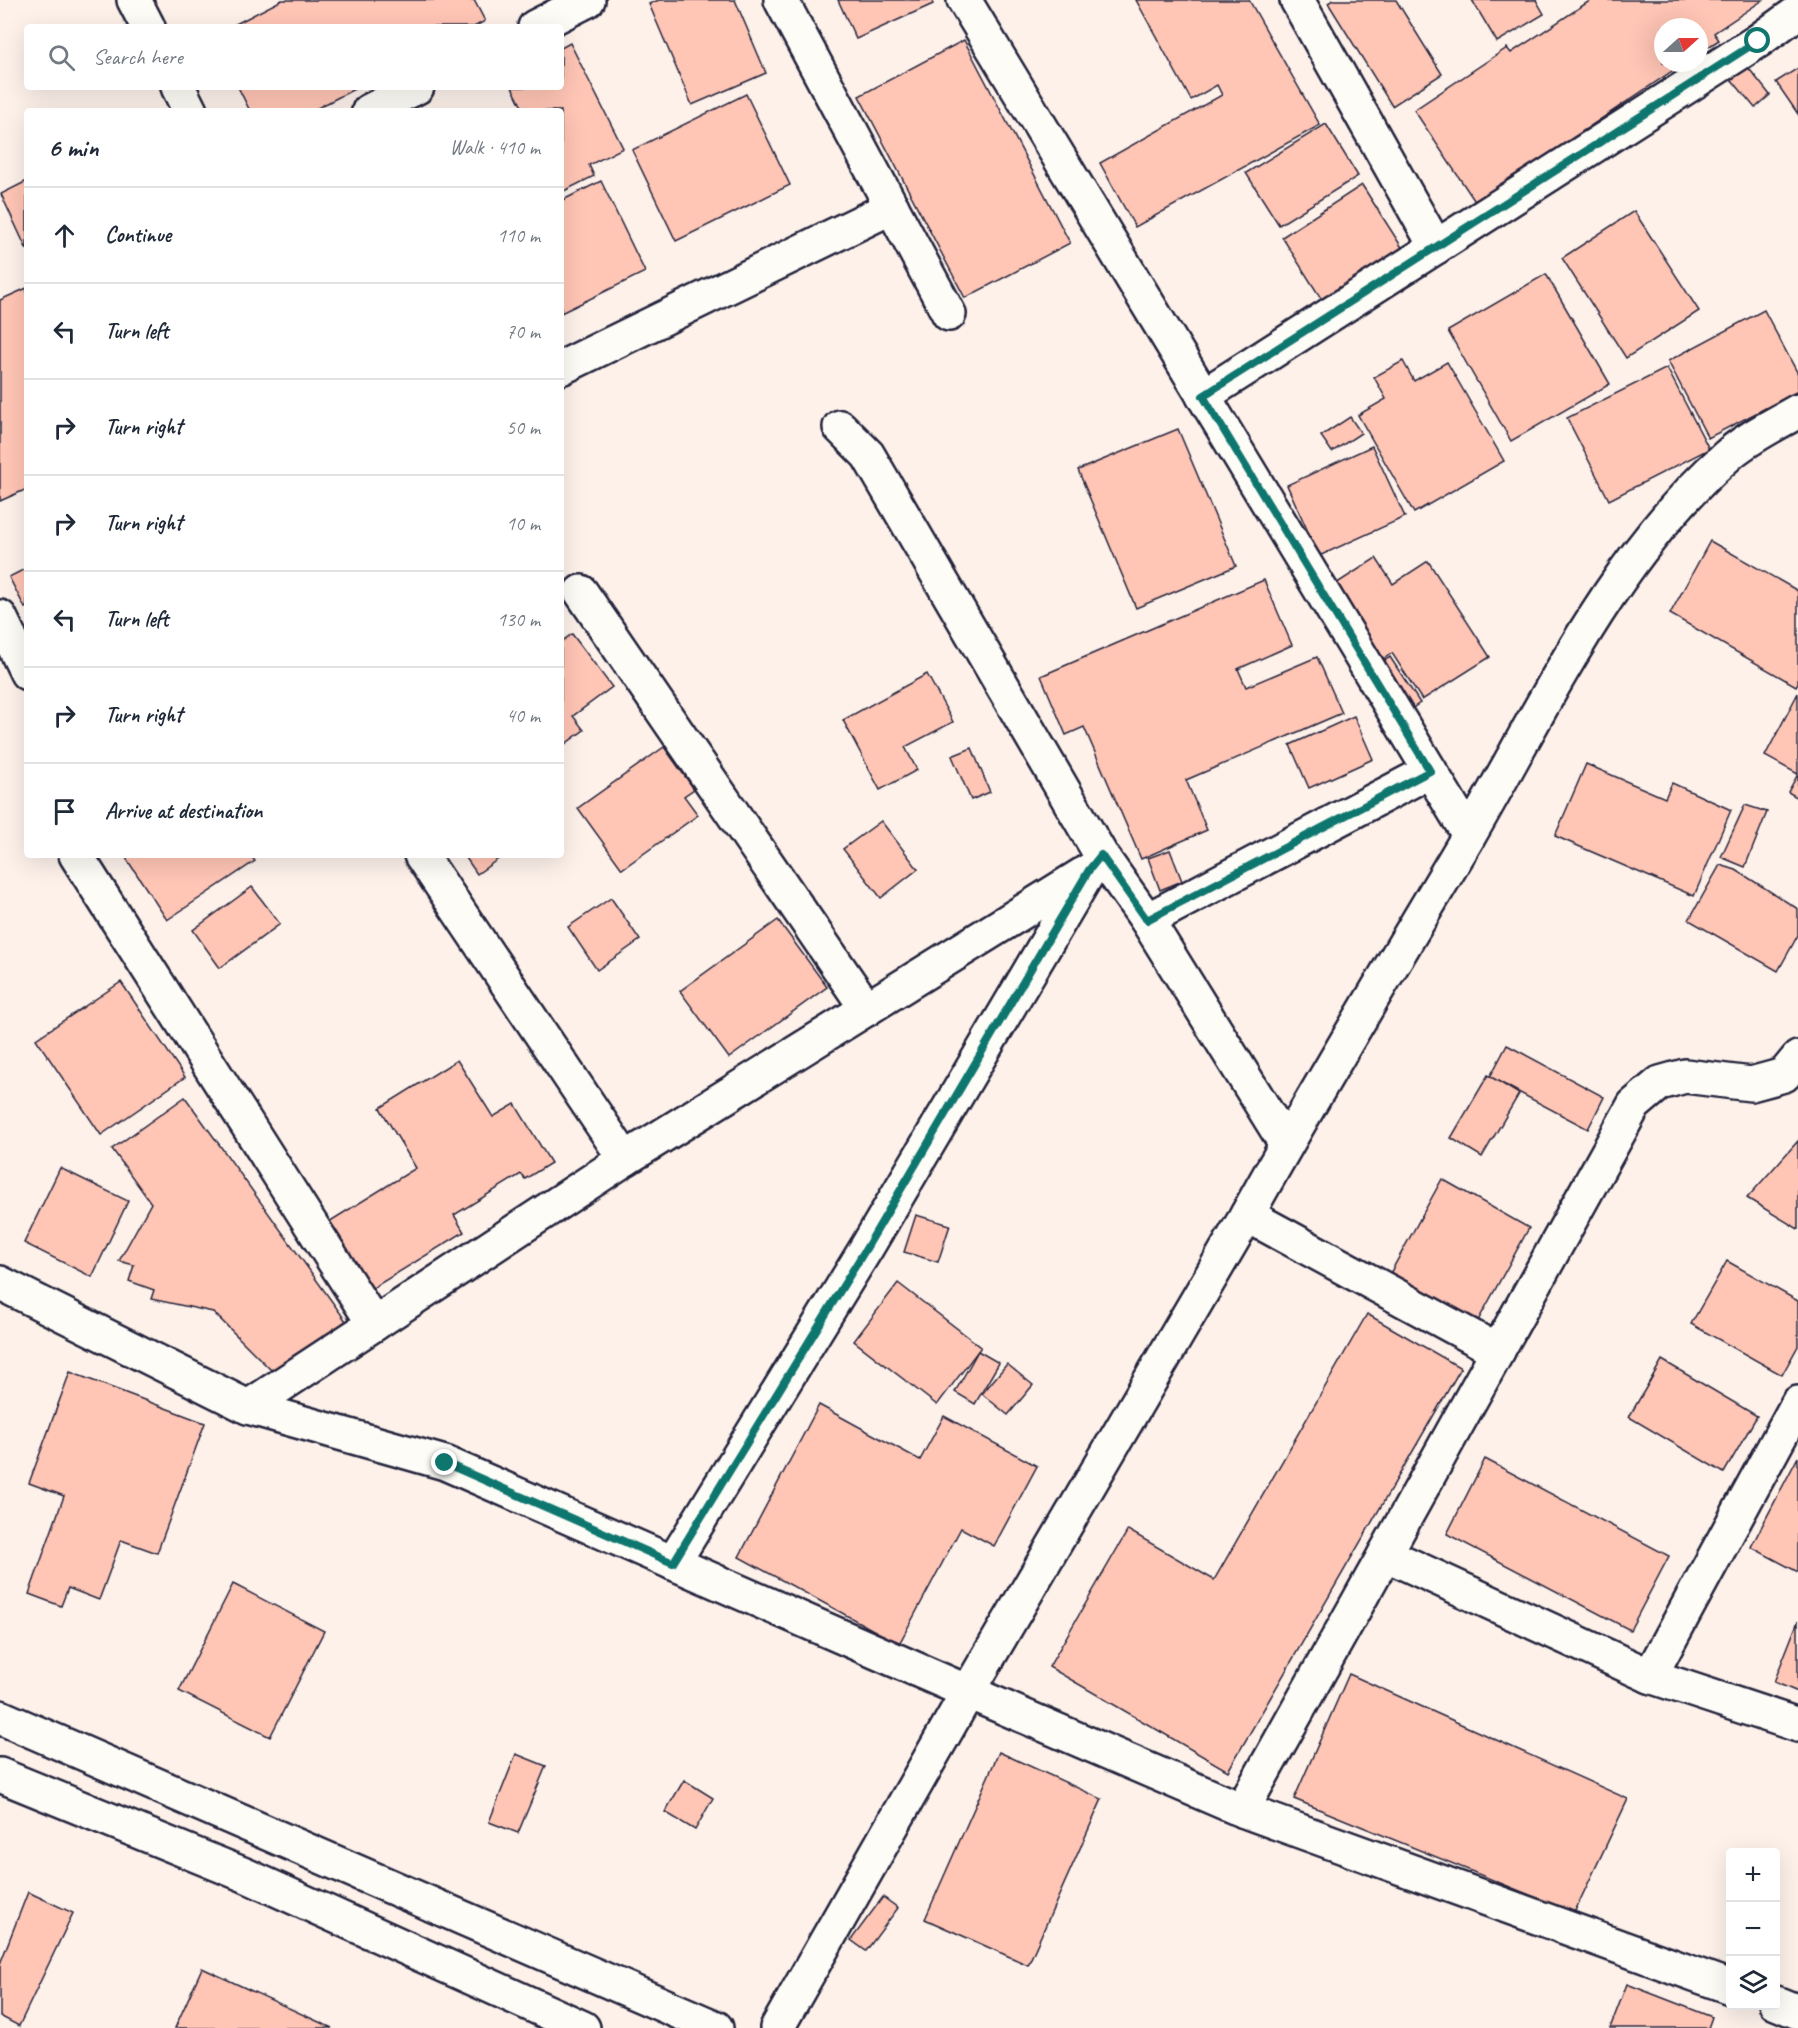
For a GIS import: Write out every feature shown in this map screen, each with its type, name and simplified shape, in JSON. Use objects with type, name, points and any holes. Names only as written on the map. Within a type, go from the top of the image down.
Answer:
[{"type":"street","points":[[134,0],[146,24]]},
{"type":"street","points":[[541,24],[588,0]]},
{"type":"street","points":[[781,0],[949,314]]},
{"type":"street","points":[[964,0],[1469,835]]},
{"type":"street","points":[[1297,0],[1436,247]]},
{"type":"street","points":[[1203,396],[1758,41],[1798,12]]},
{"type":"street","points":[[180,90],[188,108]]},
{"type":"street","points":[[375,108],[411,90]]},
{"type":"street","points":[[564,367],[892,207]]},
{"type":"street","points":[[777,2028],[968,1692],[1247,1215],[1286,1144],[1469,835],[1599,608],[1664,518],[1728,454],[1798,411]]},
{"type":"street","points":[[840,427],[868,455],[1095,862],[1147,920],[1286,1144]]},
{"type":"street","points":[[581,592],[867,1009]]},
{"type":"street","points":[[0,617],[24,667]]},
{"type":"street","points":[[1147,920],[1430,771]]},
{"type":"street","points":[[78,858],[374,1324]]},
{"type":"street","points":[[423,858],[626,1159]]},
{"type":"street","points":[[248,1407],[626,1159],[867,1009],[1095,862]]},
{"type":"street","points":[[673,1563],[867,1247],[1095,862]]},
{"type":"street","points":[[1242,1810],[1634,1105],[1660,1083],[1685,1076],[1751,1084],[1784,1075],[1798,1058]]},
{"type":"street","points":[[1247,1215],[1498,1351]]},
{"type":"street","points":[[0,1283],[248,1407],[445,1463],[1242,1810],[1726,1985]]},
{"type":"street","points":[[1650,1676],[1795,1417]]},
{"type":"street","points":[[1385,1554],[1650,1676],[1798,1725]]},
{"type":"street","points":[[0,1717],[716,2028]]},
{"type":"street","points":[[0,1775],[245,1875],[583,2028]]},
{"type":"street","points":[[1780,2005],[1798,2012]]},
{"type":"building","points":[[282,0],[474,0],[485,21],[480,24],[236,24]]},
{"type":"building","points":[[659,0],[735,0],[766,73],[692,105],[649,4]]},
{"type":"building","points":[[838,0],[932,0],[933,4],[856,39]]},
{"type":"building","points":[[1136,0],[1249,0],[1320,125],[1135,227],[1100,163],[1222,95],[1217,85],[1191,100]]},
{"type":"building","points":[[1333,0],[1396,0],[1442,74],[1392,106],[1328,3]]},
{"type":"building","points":[[1472,0],[1536,0],[1544,14],[1497,42]]},
{"type":"building","points":[[1591,0],[1763,0],[1714,33],[1719,40],[1708,47],[1708,18],[1654,18],[1654,72],[1671,72],[1476,203],[1414,110],[1507,48],[1511,53]]},
{"type":"building","points":[[964,40],[1070,243],[965,298],[859,96]]},
{"type":"building","points":[[570,43],[623,148],[589,165],[594,176],[564,191],[564,108],[522,108],[514,90],[564,90],[564,46]]},
{"type":"building","points":[[1743,61],[1770,95],[1755,108],[1727,74]]},
{"type":"building","points":[[1798,68],[1798,114],[1776,82]]},
{"type":"building","points":[[240,90],[352,90],[318,108],[248,108]]},
{"type":"building","points":[[746,94],[790,185],[676,241],[632,150]]},
{"type":"building","points":[[1326,124],[1358,176],[1279,225],[1246,173]]},
{"type":"building","points":[[601,181],[645,272],[564,312],[564,200]]},
{"type":"building","points":[[24,182],[24,244],[1,194]]},
{"type":"building","points":[[1362,185],[1403,249],[1322,300],[1282,237]]},
{"type":"building","points":[[1634,211],[1699,311],[1626,358],[1562,258]]},
{"type":"building","points":[[1546,274],[1610,384],[1511,441],[1448,331]]},
{"type":"building","points":[[24,289],[24,490],[0,501],[0,300]]},
{"type":"building","points":[[1764,310],[1798,374],[1798,391],[1708,438],[1668,361]]},
{"type":"building","points":[[1403,361],[1414,381],[1447,362],[1504,461],[1414,513],[1358,415],[1386,399],[1374,377]]},
{"type":"building","points":[[1667,368],[1709,449],[1609,500],[1567,418]]},
{"type":"building","points":[[1350,417],[1361,433],[1332,452],[1321,436]]},
{"type":"building","points":[[1178,429],[1236,566],[1136,608],[1078,470]]},
{"type":"building","points":[[1372,446],[1405,517],[1319,556],[1287,485]]},
{"type":"building","points":[[1710,541],[1798,591],[1798,683],[1796,686],[1670,614]]},
{"type":"building","points":[[1376,558],[1393,584],[1428,561],[1490,657],[1422,700],[1392,653],[1379,662],[1331,587]]},
{"type":"building","points":[[24,570],[24,606],[9,577]]},
{"type":"building","points":[[1264,580],[1292,645],[1238,669],[1246,687],[1317,657],[1342,713],[1186,780],[1207,830],[1141,859],[1084,727],[1066,735],[1041,676]]},
{"type":"building","points":[[572,634],[612,687],[573,716],[584,730],[564,745],[564,640]]},
{"type":"building","points":[[1390,657],[1420,703],[1405,713],[1374,667]]},
{"type":"building","points":[[927,674],[953,722],[905,747],[917,770],[880,790],[843,720]]},
{"type":"building","points":[[1798,693],[1798,774],[1765,756]]},
{"type":"building","points":[[1354,716],[1373,759],[1309,788],[1290,745]]},
{"type":"building","points":[[664,747],[694,789],[684,796],[698,815],[622,869],[578,808]]},
{"type":"building","points":[[972,748],[990,792],[971,800],[952,756]]},
{"type":"building","points":[[1586,764],[1665,798],[1672,783],[1731,810],[1694,896],[1555,836]]},
{"type":"building","points":[[1798,774],[1798,798],[1788,792]]},
{"type":"building","points":[[1745,805],[1767,812],[1745,867],[1721,857]]},
{"type":"building","points":[[881,821],[918,869],[881,898],[843,849]]},
{"type":"building","points":[[1170,850],[1182,881],[1160,890],[1148,858]]},
{"type":"building","points":[[126,858],[252,858],[255,861],[167,920]]},
{"type":"building","points":[[466,858],[500,858],[477,874]]},
{"type":"building","points":[[1720,865],[1736,870],[1798,909],[1798,935],[1778,971],[1689,920]]},
{"type":"building","points":[[252,887],[280,924],[220,968],[193,930]]},
{"type":"building","points":[[611,898],[640,940],[597,970],[568,927]]},
{"type":"building","points":[[778,920],[827,987],[729,1058],[680,991]]},
{"type":"building","points":[[121,982],[185,1077],[101,1135],[36,1039]]},
{"type":"building","points":[[1507,1045],[1604,1097],[1588,1129],[1490,1077]]},
{"type":"building","points":[[457,1060],[493,1117],[515,1104],[551,1163],[525,1179],[521,1174],[454,1215],[464,1232],[368,1291],[327,1223],[416,1168],[380,1108]]},
{"type":"building","points":[[1488,1075],[1519,1094],[1482,1157],[1451,1138]]},
{"type":"building","points":[[185,1097],[346,1321],[274,1373],[213,1312],[151,1299],[154,1290],[129,1281],[134,1265],[119,1261],[151,1203],[112,1149]]},
{"type":"building","points":[[1798,1141],[1798,1229],[1747,1198]]},
{"type":"building","points":[[60,1168],[128,1201],[92,1277],[24,1243]]},
{"type":"building","points":[[1442,1179],[1529,1228],[1474,1328],[1387,1279]]},
{"type":"building","points":[[916,1215],[950,1225],[938,1262],[904,1252]]},
{"type":"building","points":[[1727,1261],[1798,1301],[1798,1346],[1782,1375],[1691,1324]]},
{"type":"building","points":[[898,1283],[981,1347],[937,1405],[854,1341]]},
{"type":"building","points":[[1367,1314],[1461,1368],[1228,1771],[1049,1667],[1128,1530],[1214,1580]]},
{"type":"building","points":[[978,1351],[999,1363],[975,1404],[955,1392]]},
{"type":"building","points":[[1662,1360],[1757,1416],[1724,1473],[1629,1417]]},
{"type":"building","points":[[1007,1364],[1033,1385],[1008,1415],[982,1394]]},
{"type":"building","points":[[70,1372],[205,1423],[157,1553],[121,1540],[99,1600],[68,1588],[61,1606],[29,1594],[64,1496],[29,1483]]},
{"type":"building","points":[[819,1405],[920,1460],[944,1416],[1037,1466],[994,1546],[961,1528],[899,1644],[739,1557]]},
{"type":"building","points":[[1798,1457],[1798,1572],[1751,1547]]},
{"type":"building","points":[[1485,1459],[1669,1556],[1630,1630],[1447,1534]]},
{"type":"building","points":[[233,1584],[324,1631],[270,1737],[179,1691]]},
{"type":"building","points":[[1798,1621],[1798,1692],[1774,1682]]},
{"type":"building","points":[[1349,1674],[1628,1799],[1574,1913],[1294,1799]]},
{"type":"building","points":[[999,1752],[1102,1799],[1028,1965],[925,1919]]},
{"type":"building","points":[[516,1754],[546,1766],[518,1833],[489,1822]]},
{"type":"building","points":[[684,1780],[713,1798],[695,1830],[665,1812]]},
{"type":"building","points":[[28,1892],[73,1913],[19,2026],[0,2016],[0,1964]]},
{"type":"building","points":[[883,1897],[898,1908],[866,1951],[851,1940]]},
{"type":"building","points":[[202,1968],[332,2028],[175,2028]]},
{"type":"building","points":[[1627,1984],[1712,2017],[1708,2028],[1610,2028]]},
{"type":"route","points":[[445,1463],[673,1563],[867,1247],[1089,870],[1101,855],[1147,920],[1430,771],[1203,396],[1758,41]]}]
